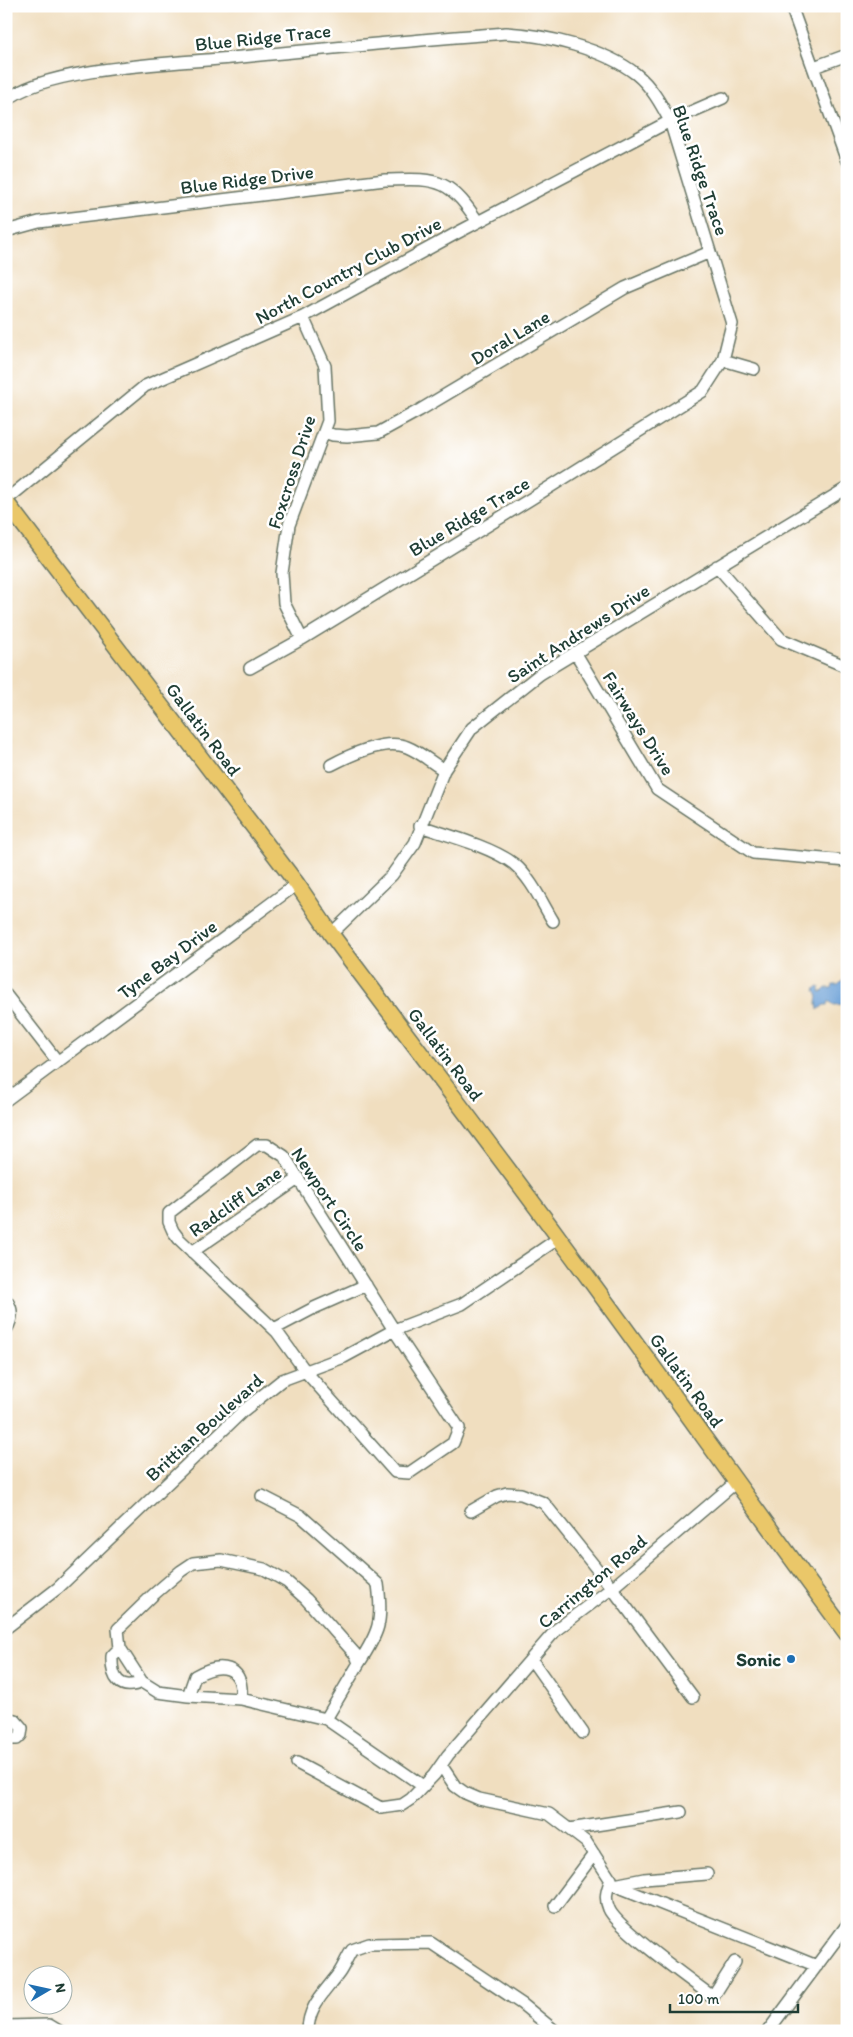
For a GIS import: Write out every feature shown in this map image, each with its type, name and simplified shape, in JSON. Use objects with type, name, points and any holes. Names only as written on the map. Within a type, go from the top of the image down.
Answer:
[{"type":"main road","name":"Gallatin Road","points":[[6,501],[297,884],[331,934],[559,1238],[673,1394],[735,1483],[847,1634]]},
{"type":"street","points":[[791,6],[847,161]]},
{"type":"street","name":"Blue Ridge Trace","points":[[6,101],[15,92],[36,84],[94,72],[365,44],[506,33],[557,39],[611,60],[636,75],[656,96],[670,121],[732,324],[723,360],[703,391],[302,639],[250,668]]},
{"type":"street","points":[[814,67],[847,55]]},
{"type":"street","name":"North Country Club Drive","points":[[6,501],[146,386],[303,317],[670,121],[723,98]]},
{"type":"street","name":"Blue Ridge Drive","points":[[6,231],[39,222],[385,180],[419,180],[443,185],[464,202],[478,222]]},
{"type":"street","name":"Doral Lane","points":[[324,432],[347,436],[378,434],[626,288],[710,252]]},
{"type":"street","name":"Foxcross Drive","points":[[302,639],[284,603],[282,573],[289,525],[328,421],[325,366],[303,317]]},
{"type":"street","points":[[723,360],[754,370]]},
{"type":"street","name":"Saint Andrews Drive","points":[[331,934],[392,874],[414,842],[444,770],[472,728],[540,674],[847,488]]},
{"type":"street","points":[[717,566],[781,639],[847,667]]},
{"type":"street","name":"Fairways Drive","points":[[575,652],[657,789],[753,853],[847,861]]},
{"type":"street","points":[[331,765],[355,753],[384,746],[406,746],[444,770]]},
{"type":"street","points":[[420,826],[495,853],[514,864],[528,880],[553,922]]},
{"type":"street","name":"Tyne Bay Drive","points":[[6,1100],[297,884]]},
{"type":"street","points":[[6,995],[58,1062]]},
{"type":"street","name":"Newport Circle","points":[[257,1145],[267,1145],[284,1156],[394,1330],[459,1428],[453,1443],[409,1473],[395,1472],[306,1372],[274,1329],[192,1252],[173,1231],[169,1222],[169,1213],[257,1145]]},
{"type":"street","name":"Radcliff Lane","points":[[192,1252],[298,1179]]},
{"type":"street","name":"Brittian Boulevard","points":[[6,1628],[58,1588],[243,1411],[282,1380],[344,1356],[394,1330],[462,1304],[559,1238]]},
{"type":"street","points":[[274,1329],[314,1308],[366,1285]]},
{"type":"street","points":[[6,1300],[10,1305],[12,1320],[6,1330]]},
{"type":"street","name":"Carrington Road","points":[[297,1763],[381,1808],[402,1805],[411,1799],[423,1786],[556,1630],[612,1588],[735,1483]]},
{"type":"street","points":[[471,1511],[498,1496],[507,1494],[521,1494],[544,1504],[612,1588],[693,1697]]},
{"type":"street","points":[[262,1496],[301,1516],[378,1584],[380,1615],[375,1638],[326,1719]]},
{"type":"street","points":[[359,1663],[356,1655],[306,1599],[288,1582],[264,1569],[221,1560],[193,1564],[153,1595],[118,1629],[120,1648],[142,1682],[158,1692],[241,1699],[326,1719],[423,1786]]},
{"type":"street","points":[[120,1648],[112,1656],[111,1668],[117,1680],[124,1686],[132,1686],[142,1682]]},
{"type":"street","points":[[531,1659],[582,1733]]},
{"type":"street","points":[[188,1696],[195,1676],[207,1669],[224,1667],[233,1670],[239,1678],[242,1688],[241,1699]]},
{"type":"street","points":[[6,1718],[15,1720],[22,1728],[18,1739],[6,1737]]},
{"type":"street","points":[[441,1765],[455,1786],[465,1794],[479,1799],[549,1814],[586,1842],[612,1882],[816,1966]]},
{"type":"street","points":[[569,1829],[681,1812]]},
{"type":"street","points":[[555,1906],[594,1854]]},
{"type":"street","points":[[612,1882],[708,1874]]},
{"type":"street","points":[[612,1882],[605,1893],[609,1910],[630,1931],[713,1997],[735,1962]]},
{"type":"street","points":[[768,2031],[847,1925]]},
{"type":"street","points":[[308,2031],[308,2020],[314,2004],[340,1972],[352,1950],[369,1944],[430,1943],[522,2004],[555,2031]]},
{"type":"street","points":[[6,2026],[49,2025],[59,2031]]},
{"type":"water","points":[[847,976],[847,1004],[834,1005],[829,1001],[828,1005],[824,1005],[818,1010],[816,988],[820,987],[820,992],[822,992],[826,988],[838,985]]},
{"type":"place","name":"Sonic","points":[[791,1659]]}]
